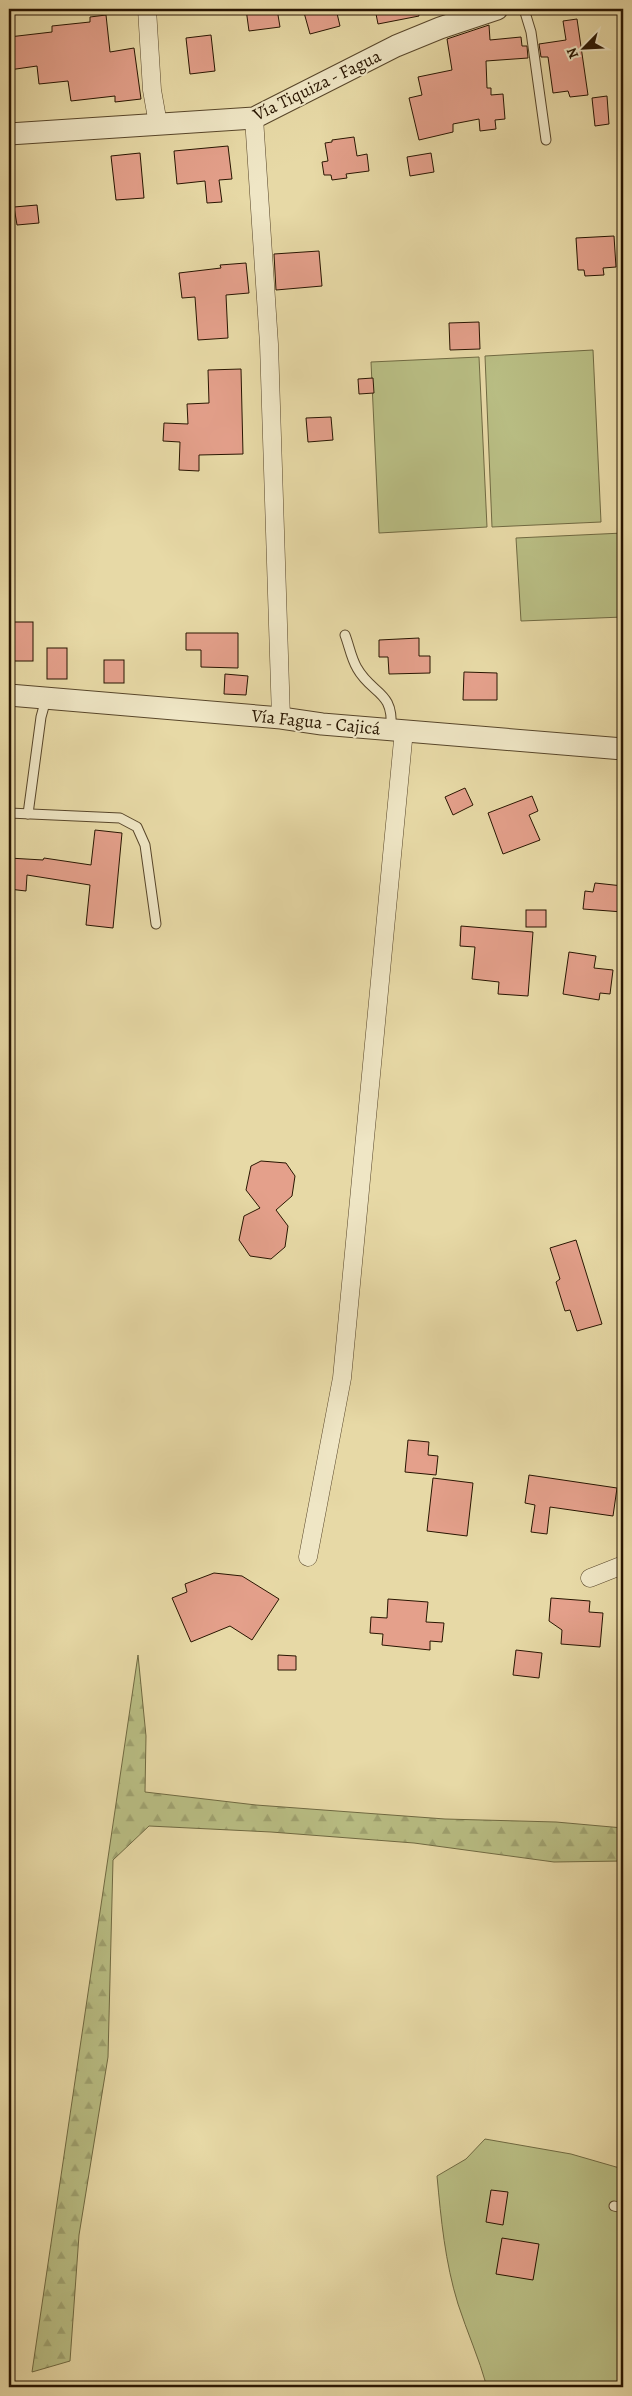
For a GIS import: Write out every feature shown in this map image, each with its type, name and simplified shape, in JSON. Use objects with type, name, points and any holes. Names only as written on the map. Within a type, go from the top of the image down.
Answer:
[{"type":"street","points":[[147,9],[152,90],[158,124]]},
{"type":"street","name":"Vía Tiquiza - Fagua","points":[[9,134],[254,118],[488,10]]},
{"type":"street","points":[[254,118],[269,344],[281,718]]},
{"type":"street","name":"Vía Fagua - Cajicá","points":[[9,695],[623,749]]},
{"type":"street","points":[[308,1557],[342,1378],[398,729]]},
{"type":"street","points":[[590,1578],[623,1565]]},
{"type":"lane","points":[[524,9],[531,32],[546,140]]},
{"type":"lane","points":[[345,635],[356,668],[384,696],[398,729]]},
{"type":"lane","points":[[28,814],[41,717],[46,699]]},
{"type":"lane","points":[[9,813],[120,818],[137,827],[145,845],[156,924]]},
{"type":"green space","points":[[593,350],[601,522],[492,527],[485,356]]},
{"type":"green space","points":[[479,357],[487,527],[379,533],[371,362]]},
{"type":"green space","points":[[623,533],[623,617],[521,621],[516,538]]},
{"type":"green space","points":[[138,1655],[146,1736],[145,1792],[256,1805],[445,1819],[556,1822],[623,1828],[623,1861],[554,1862],[414,1843],[271,1832],[149,1826],[113,1860],[108,2057],[79,2235],[70,2361],[32,2372]]},
{"type":"green space","points":[[485,2139],[571,2154],[623,2169],[623,2387],[487,2387],[450,2272],[444,2240],[437,2176],[466,2159]]},
{"type":"building","points":[[246,9],[277,9],[280,27],[249,31]]},
{"type":"building","points":[[303,9],[336,9],[340,26],[310,34]]},
{"type":"building","points":[[375,9],[418,9],[419,16],[378,24]]},
{"type":"building","points":[[106,15],[110,52],[134,48],[141,99],[115,102],[115,96],[71,101],[68,81],[39,84],[37,66],[9,70],[9,37],[52,32],[52,26],[90,22],[90,17]]},
{"type":"building","points":[[577,19],[588,95],[570,97],[568,91],[553,93],[548,57],[541,57],[539,44],[566,40],[563,21]]},
{"type":"building","points":[[489,25],[490,40],[521,37],[522,46],[527,46],[528,58],[486,61],[487,88],[491,88],[491,95],[503,94],[505,119],[495,120],[496,129],[480,131],[479,119],[453,124],[453,132],[419,140],[409,98],[422,95],[418,77],[452,70],[447,39]]},
{"type":"building","points":[[211,35],[215,71],[190,74],[186,38]]},
{"type":"building","points":[[607,96],[609,124],[595,126],[592,98]]},
{"type":"building","points":[[354,137],[357,156],[367,154],[369,171],[346,174],[347,178],[332,180],[331,175],[324,175],[322,162],[328,161],[325,143],[332,142],[332,140]]},
{"type":"building","points":[[228,146],[232,179],[219,180],[222,202],[207,203],[205,181],[177,184],[174,151]]},
{"type":"building","points":[[140,153],[144,198],[116,200],[111,156]]},
{"type":"building","points":[[431,153],[434,172],[410,176],[407,157]]},
{"type":"building","points":[[37,205],[39,223],[17,225],[14,207]]},
{"type":"building","points":[[614,236],[616,267],[603,268],[604,275],[585,276],[584,270],[578,270],[576,238]]},
{"type":"building","points":[[319,251],[322,286],[276,290],[274,254]]},
{"type":"building","points":[[246,263],[249,293],[226,295],[228,338],[198,340],[195,297],[182,298],[179,273],[221,268],[220,265]]},
{"type":"building","points":[[479,322],[480,349],[450,350],[449,323]]},
{"type":"building","points":[[241,369],[243,454],[199,455],[199,471],[179,470],[180,442],[163,441],[164,423],[188,424],[187,404],[209,403],[208,370]]},
{"type":"building","points":[[373,378],[374,393],[359,394],[358,379]]},
{"type":"building","points":[[331,417],[333,440],[308,442],[306,418]]},
{"type":"building","points":[[10,622],[33,622],[33,661],[10,661]]},
{"type":"building","points":[[186,633],[238,633],[238,668],[201,667],[201,650],[186,650]]},
{"type":"building","points":[[419,638],[419,656],[430,656],[430,673],[389,674],[388,657],[379,657],[379,640]]},
{"type":"building","points":[[47,648],[67,648],[67,679],[47,679]]},
{"type":"building","points":[[104,660],[124,660],[124,683],[104,683]]},
{"type":"building","points":[[464,672],[497,673],[497,700],[463,700]]},
{"type":"building","points":[[225,674],[248,676],[246,695],[224,694]]},
{"type":"building","points":[[465,788],[473,805],[453,815],[445,797]]},
{"type":"building","points":[[532,796],[538,811],[529,815],[540,840],[503,854],[488,813]]},
{"type":"building","points":[[95,830],[122,833],[113,928],[86,925],[90,885],[27,875],[26,891],[9,889],[9,858],[43,860],[44,858],[91,865]]},
{"type":"building","points":[[595,883],[623,886],[623,912],[583,909],[585,891],[593,892]]},
{"type":"building","points":[[526,910],[546,910],[546,927],[526,927]]},
{"type":"building","points":[[461,926],[533,932],[528,996],[498,994],[499,982],[472,979],[475,947],[460,946]]},
{"type":"building","points":[[569,952],[596,956],[594,968],[613,970],[610,994],[600,993],[599,1000],[563,994]]},
{"type":"building","points":[[261,1161],[286,1163],[295,1176],[292,1196],[276,1210],[288,1226],[285,1247],[271,1259],[250,1256],[239,1240],[244,1216],[260,1208],[246,1190],[251,1166]]},
{"type":"building","points":[[576,1240],[602,1324],[577,1331],[570,1310],[565,1311],[556,1282],[560,1279],[550,1248]]},
{"type":"building","points":[[408,1440],[429,1442],[428,1455],[438,1456],[436,1475],[405,1472]]},
{"type":"building","points":[[529,1475],[617,1488],[613,1516],[550,1507],[547,1534],[531,1532],[535,1505],[525,1503]]},
{"type":"building","points":[[433,1478],[473,1483],[467,1536],[427,1531]]},
{"type":"building","points":[[214,1573],[242,1576],[279,1599],[252,1640],[230,1626],[191,1642],[172,1598],[187,1592],[185,1584]]},
{"type":"building","points":[[551,1598],[590,1601],[589,1612],[603,1613],[600,1647],[561,1644],[562,1630],[549,1621]]},
{"type":"building","points":[[388,1599],[428,1602],[426,1622],[444,1623],[442,1642],[430,1641],[430,1650],[382,1645],[383,1634],[370,1633],[371,1617],[387,1618]]},
{"type":"building","points":[[516,1650],[542,1653],[539,1678],[513,1675]]},
{"type":"building","points":[[278,1655],[296,1656],[296,1670],[278,1670]]},
{"type":"building","points":[[491,2190],[508,2192],[503,2225],[486,2222]]},
{"type":"building","points":[[502,2238],[539,2244],[533,2280],[496,2274]]}]
